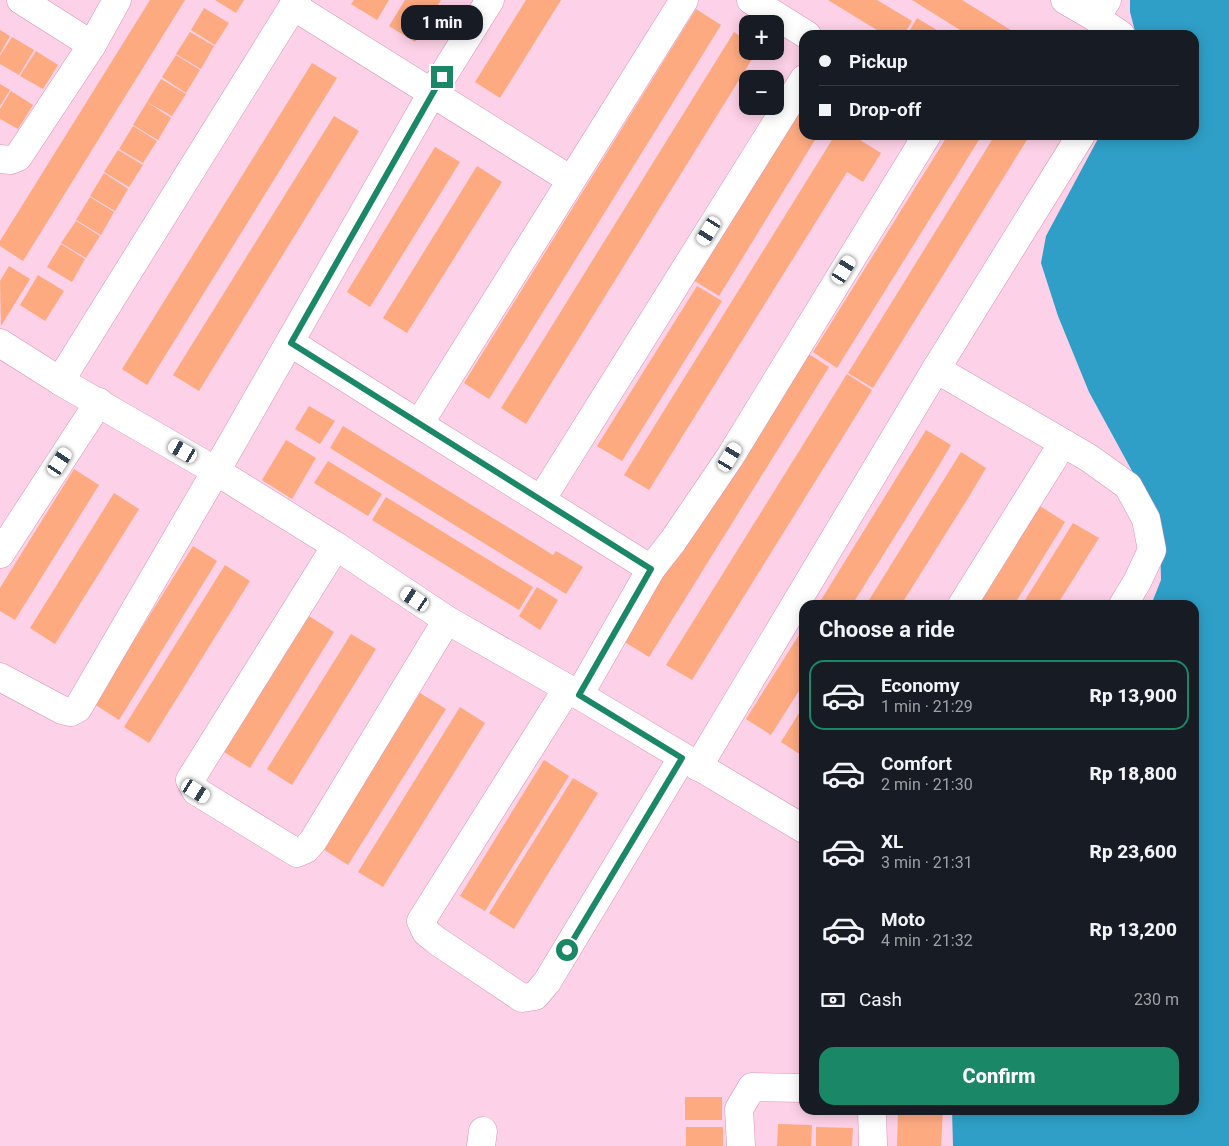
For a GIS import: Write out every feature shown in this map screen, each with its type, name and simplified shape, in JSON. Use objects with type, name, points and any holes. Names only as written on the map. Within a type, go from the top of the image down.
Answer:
[{"type":"street","points":[[21,0],[92,45]]},
{"type":"street","points":[[0,159],[10,160],[18,157],[92,45],[117,0]]},
{"type":"street","points":[[0,677],[62,710],[71,712],[78,708],[291,343],[432,93],[490,0]]},
{"type":"street","points":[[419,424],[684,0]]},
{"type":"street","points":[[751,0],[799,30]]},
{"type":"street","points":[[1065,0],[1102,9],[1117,30]]},
{"type":"street","points":[[60,381],[295,3],[432,93],[571,180]]},
{"type":"street","points":[[541,500],[799,87]]},
{"type":"street","points":[[925,140],[730,457],[688,521],[651,569],[573,692],[422,921],[426,932],[437,941],[522,998],[535,996],[547,982],[690,762],[1078,140]]},
{"type":"street","points":[[0,343],[60,381],[216,471],[336,546],[447,620],[573,692],[799,826]]},
{"type":"street","points":[[291,343],[651,569]]},
{"type":"street","points":[[936,370],[1089,458],[1128,486],[1146,519],[1152,550],[1126,600]]},
{"type":"street","points":[[4,541],[99,402]]},
{"type":"street","points":[[965,600],[1063,443]]},
{"type":"street","points":[[336,546],[190,780],[196,791],[297,853],[306,849],[447,620]]},
{"type":"street","points":[[741,1146],[739,1109],[752,1087],[799,1088]]},
{"type":"street","points":[[872,1115],[873,1146]]},
{"type":"water","points":[[1130,0],[1229,0],[1229,1146],[953,1146],[952,1115],[1199,1115],[1199,600],[1153,600],[1161,580],[1160,533],[1137,480],[1089,392],[1058,316],[1041,263],[1046,236],[1097,140],[1199,140],[1199,30],[1135,30],[1130,12]]},
{"type":"building","points":[[150,0],[185,0],[23,261],[0,246],[0,241]]},
{"type":"building","points":[[215,0],[244,0],[236,13]]},
{"type":"building","points":[[354,0],[389,0],[377,20],[351,4]]},
{"type":"building","points":[[405,0],[441,0],[415,42],[389,26]]},
{"type":"building","points":[[526,0],[561,0],[500,98],[475,82]]},
{"type":"building","points":[[828,0],[877,0],[912,21],[907,30],[877,30]]},
{"type":"building","points":[[912,0],[962,0],[1011,30],[960,30]]},
{"type":"building","points":[[204,8],[229,23],[215,45],[191,30]]},
{"type":"building","points":[[696,9],[721,25],[489,399],[464,383]]},
{"type":"building","points":[[917,18],[937,30],[910,30]]},
{"type":"building","points":[[0,30],[10,36],[0,54]]},
{"type":"building","points":[[190,32],[214,46],[201,69],[176,54]]},
{"type":"building","points":[[734,32],[739,35],[739,60],[751,60],[745,70],[739,70],[739,80],[526,424],[501,408]]},
{"type":"building","points":[[12,37],[34,50],[19,75],[0,64],[0,56]]},
{"type":"building","points":[[36,51],[58,65],[43,89],[20,76]]},
{"type":"building","points":[[176,55],[200,70],[186,93],[162,77]]},
{"type":"building","points":[[312,63],[337,78],[147,385],[122,369]]},
{"type":"building","points":[[161,79],[186,94],[172,116],[147,102]]},
{"type":"building","points":[[0,84],[10,90],[0,106]]},
{"type":"building","points":[[11,91],[33,105],[18,129],[0,119],[0,109]]},
{"type":"building","points":[[147,102],[171,118],[158,140],[133,125]]},
{"type":"building","points":[[799,110],[799,140],[815,140],[719,296],[693,280]]},
{"type":"building","points":[[334,116],[359,131],[199,391],[173,375]]},
{"type":"building","points":[[133,126],[157,141],[143,163],[119,149]]},
{"type":"building","points":[[832,140],[860,140],[881,153],[863,182],[847,172],[649,490],[624,475]]},
{"type":"building","points":[[945,140],[979,140],[837,368],[813,352]]},
{"type":"building","points":[[992,140],[1027,140],[873,388],[848,373]]},
{"type":"building","points":[[435,147],[460,162],[370,307],[347,292]]},
{"type":"building","points":[[118,150],[143,165],[129,187],[104,172]]},
{"type":"building","points":[[477,166],[502,182],[407,333],[383,318]]},
{"type":"building","points":[[104,173],[128,189],[115,211],[90,196]]},
{"type":"building","points":[[90,197],[114,212],[101,235],[76,220]]},
{"type":"building","points":[[76,221],[100,236],[86,258],[61,243]]},
{"type":"building","points":[[61,244],[85,259],[72,282],[47,267]]},
{"type":"building","points":[[9,266],[30,279],[1,326],[0,281]]},
{"type":"building","points":[[38,275],[64,291],[45,321],[20,305]]},
{"type":"building","points":[[697,286],[722,301],[622,461],[597,446]]},
{"type":"building","points":[[804,351],[829,367],[649,657],[623,641]]},
{"type":"building","points":[[847,374],[872,390],[692,680],[666,665]]},
{"type":"building","points":[[309,406],[335,421],[320,444],[295,429]]},
{"type":"building","points":[[343,426],[553,555],[556,551],[583,567],[566,594],[330,448]]},
{"type":"building","points":[[926,430],[951,445],[855,600],[821,600]]},
{"type":"building","points":[[286,440],[316,458],[292,499],[262,480]]},
{"type":"building","points":[[961,452],[986,468],[904,600],[869,600]]},
{"type":"building","points":[[328,461],[382,494],[368,516],[314,483]]},
{"type":"building","points":[[74,469],[99,485],[15,620],[0,611],[0,588]]},
{"type":"building","points":[[114,493],[139,509],[55,644],[30,628]]},
{"type":"building","points":[[386,497],[533,587],[519,610],[372,520]]},
{"type":"building","points":[[1040,506],[1065,522],[1017,600],[982,600]]},
{"type":"building","points":[[1073,523],[1099,538],[1060,600],[1025,600]]},
{"type":"building","points":[[193,546],[217,561],[119,720],[94,704]]},
{"type":"building","points":[[225,565],[250,581],[149,743],[124,727]]},
{"type":"building","points":[[537,587],[558,600],[540,630],[519,616]]},
{"type":"building","points":[[309,616],[334,632],[250,768],[224,752]]},
{"type":"building","points":[[351,634],[376,649],[292,785],[267,769]]},
{"type":"building","points":[[799,635],[799,691],[771,735],[746,719]]},
{"type":"building","points":[[420,693],[446,709],[348,865],[323,849]]},
{"type":"building","points":[[460,707],[485,723],[383,887],[358,872]]},
{"type":"building","points":[[799,713],[799,754],[781,742]]},
{"type":"building","points":[[544,760],[569,776],[485,911],[460,896]]},
{"type":"building","points":[[573,778],[598,793],[514,929],[489,913]]},
{"type":"building","points":[[685,1097],[722,1097],[722,1120],[685,1120]]},
{"type":"building","points":[[898,1115],[943,1115],[941,1146],[897,1146]]},
{"type":"building","points":[[778,1124],[812,1125],[811,1146],[777,1146]]},
{"type":"building","points":[[686,1127],[723,1127],[723,1146],[686,1146]]},
{"type":"building","points":[[816,1127],[853,1128],[852,1146],[816,1146]]},
{"type":"route","points":[[442,77],[291,343],[651,569],[579,695],[682,758],[567,950]]}]
